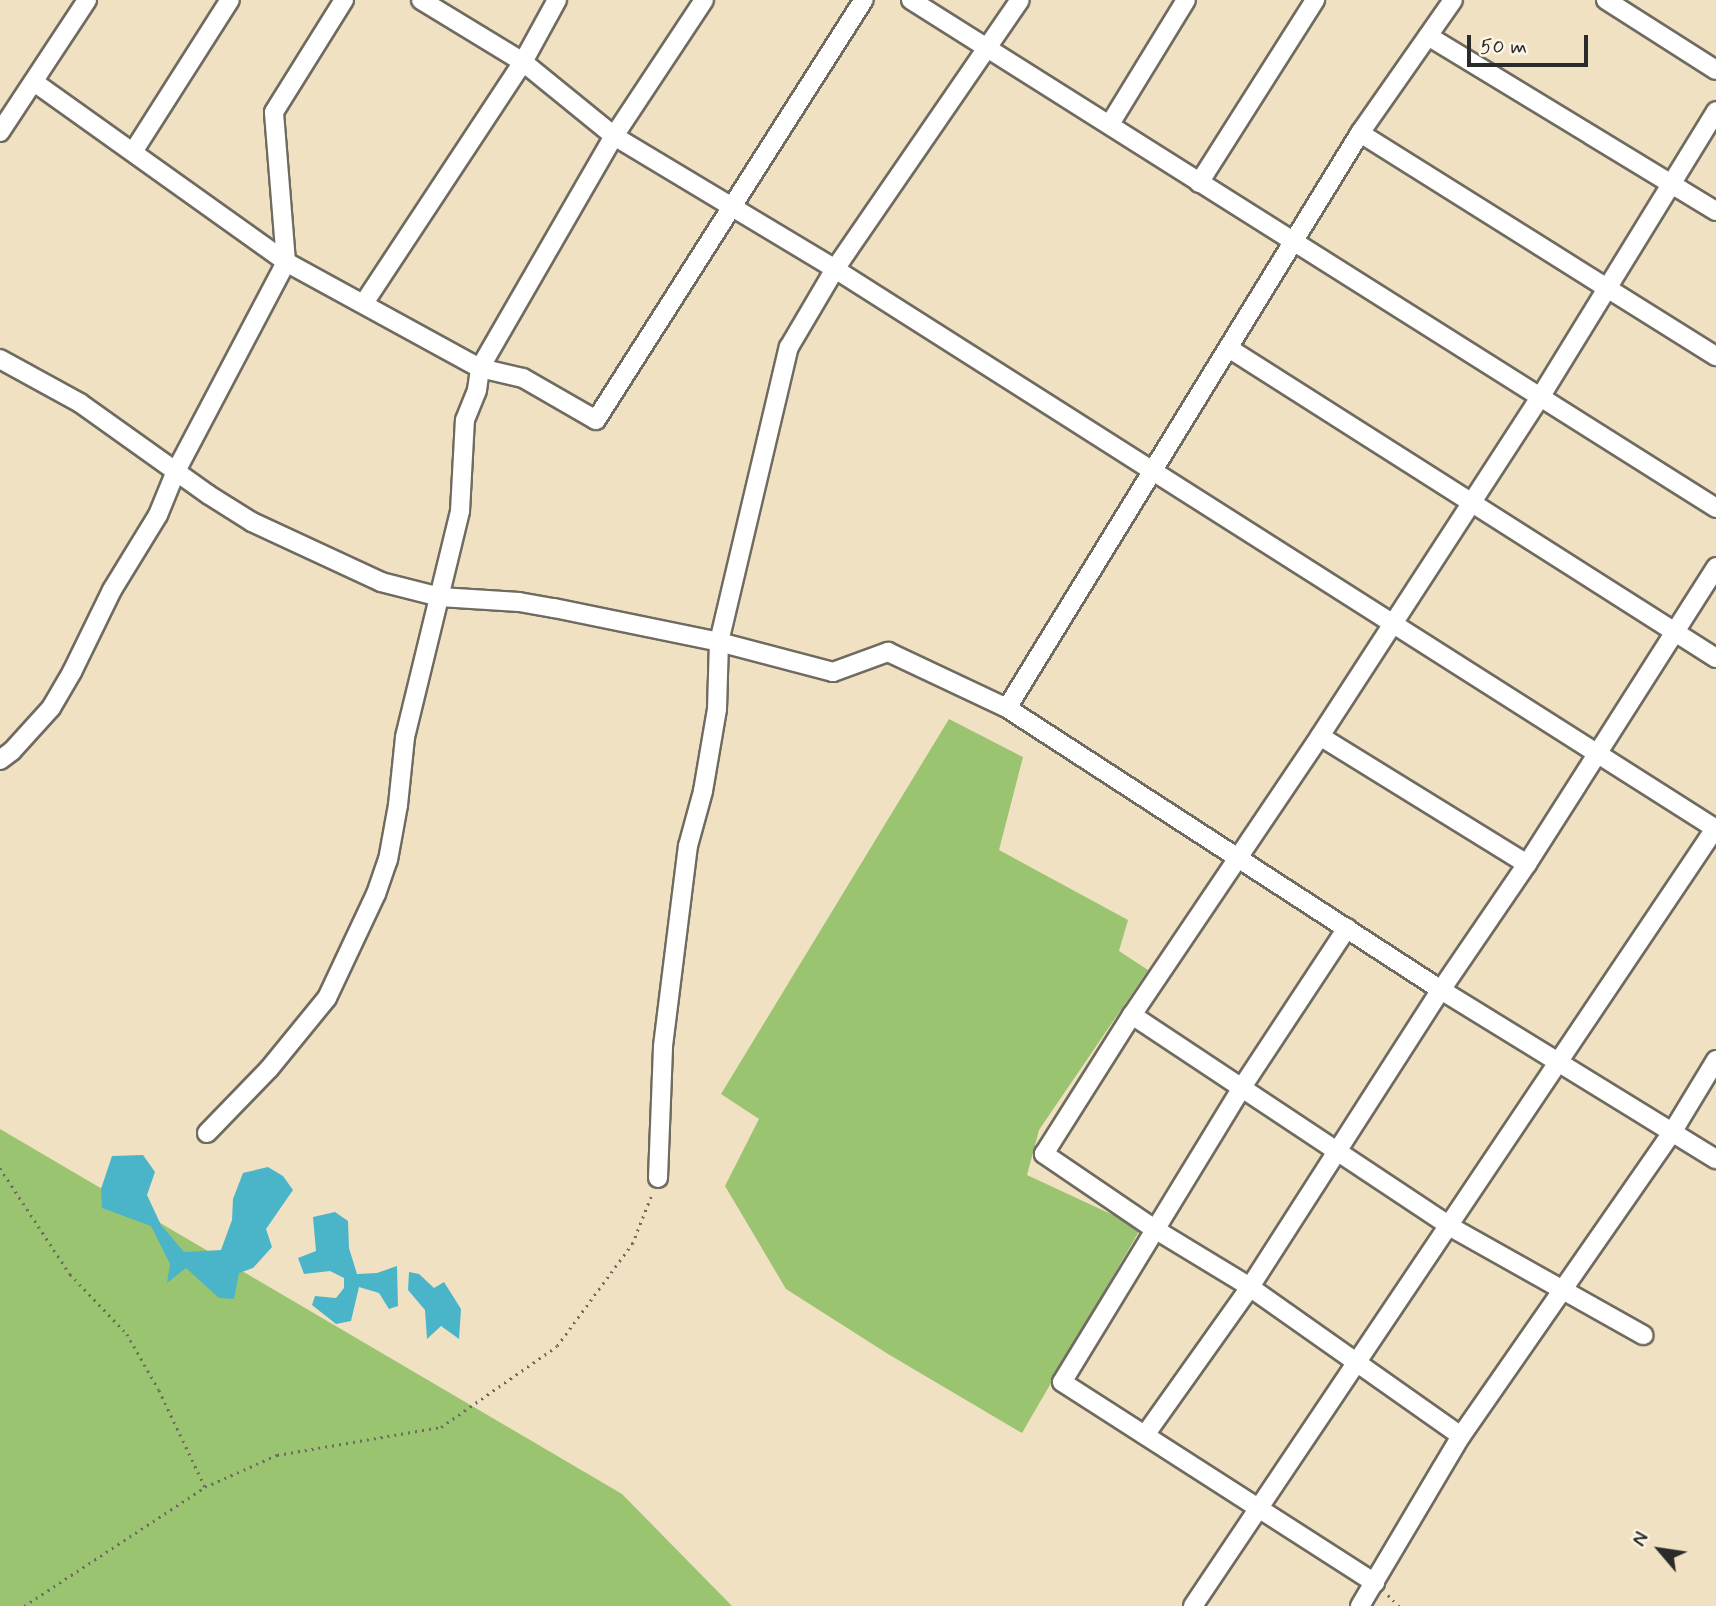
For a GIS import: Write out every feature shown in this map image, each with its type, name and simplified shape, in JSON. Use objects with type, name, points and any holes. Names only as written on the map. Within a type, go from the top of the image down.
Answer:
[{"type":"street","points":[[0,132],[87,0]]},
{"type":"street","points":[[133,152],[230,0]]},
{"type":"street","points":[[0,760],[12,751],[51,708],[112,590],[158,514],[176,471],[286,262],[274,112],[344,0]]},
{"type":"street","points":[[421,0],[523,62],[614,136],[835,269],[1716,828],[1557,1060],[1449,1226],[1193,1606]]},
{"type":"street","points":[[364,303],[523,62],[557,0]]},
{"type":"street","points":[[207,1133],[270,1069],[327,998],[376,894],[388,860],[398,805],[405,737],[460,510],[465,420],[477,390],[480,368],[614,136],[704,0]]},
{"type":"street","points":[[34,82],[286,262],[480,368],[523,378],[596,419],[864,0]]},
{"type":"street","points":[[911,0],[1539,399],[1716,508]]},
{"type":"street","points":[[658,1178],[663,1046],[688,846],[702,791],[717,709],[719,642],[789,346],[835,269],[1020,0]]},
{"type":"street","points":[[1110,124],[1186,0]]},
{"type":"street","points":[[1199,183],[1315,0]]},
{"type":"street","points":[[1007,708],[1295,244],[1360,133],[1453,0]]},
{"type":"street","points":[[1606,0],[1716,70]]},
{"type":"street","points":[[1428,36],[1716,211]]},
{"type":"street","points":[[1461,1436],[1251,1287],[1153,1228],[1044,1154],[1132,1015],[1320,736],[1472,503],[1716,111]]},
{"type":"street","points":[[1360,133],[1716,356]]},
{"type":"street","points":[[1230,349],[1716,658]]},
{"type":"street","points":[[0,359],[80,403],[252,522],[381,582],[440,597],[519,601],[719,642],[832,672],[888,652],[1007,708],[1441,990],[1716,1159]]},
{"type":"street","points":[[1145,1435],[1251,1287],[1441,990],[1527,864],[1716,567]]},
{"type":"street","points":[[1320,736],[1527,864]]},
{"type":"street","points":[[1347,928],[1153,1228],[1062,1381],[1375,1583]]},
{"type":"street","points":[[1132,1015],[1449,1226],[1643,1335]]},
{"type":"street","points":[[1360,1606],[1461,1436],[1673,1131],[1716,1060]]},
{"type":"path","points":[[0,1168],[69,1274],[127,1334],[159,1390],[205,1487]]},
{"type":"path","points":[[23,1606],[205,1487],[277,1455],[441,1427],[557,1346],[632,1244],[658,1178]]},
{"type":"green space","points":[[949,719],[1023,757],[999,850],[1128,920],[1119,951],[1148,970],[1039,1130],[1027,1175],[1141,1228],[1022,1433],[888,1354],[786,1289],[725,1186],[759,1119],[721,1094]]},
{"type":"green space","points":[[0,1129],[622,1494],[732,1606],[0,1606]]},
{"type":"water","points":[[143,1155],[155,1172],[147,1195],[161,1225],[184,1252],[221,1250],[232,1220],[233,1199],[243,1173],[268,1167],[283,1176],[293,1190],[266,1229],[272,1247],[253,1268],[239,1273],[234,1299],[219,1298],[186,1268],[167,1283],[170,1264],[151,1226],[102,1208],[101,1189],[112,1156]]},
{"type":"water","points":[[335,1212],[348,1221],[349,1248],[357,1274],[377,1273],[397,1266],[398,1306],[389,1309],[379,1293],[359,1287],[351,1321],[336,1324],[312,1305],[315,1296],[336,1298],[344,1288],[344,1278],[330,1271],[304,1274],[298,1258],[316,1251],[313,1217]]},
{"type":"water","points":[[409,1272],[419,1274],[434,1288],[444,1282],[461,1309],[459,1339],[441,1326],[427,1339],[425,1310],[408,1290]]}]
